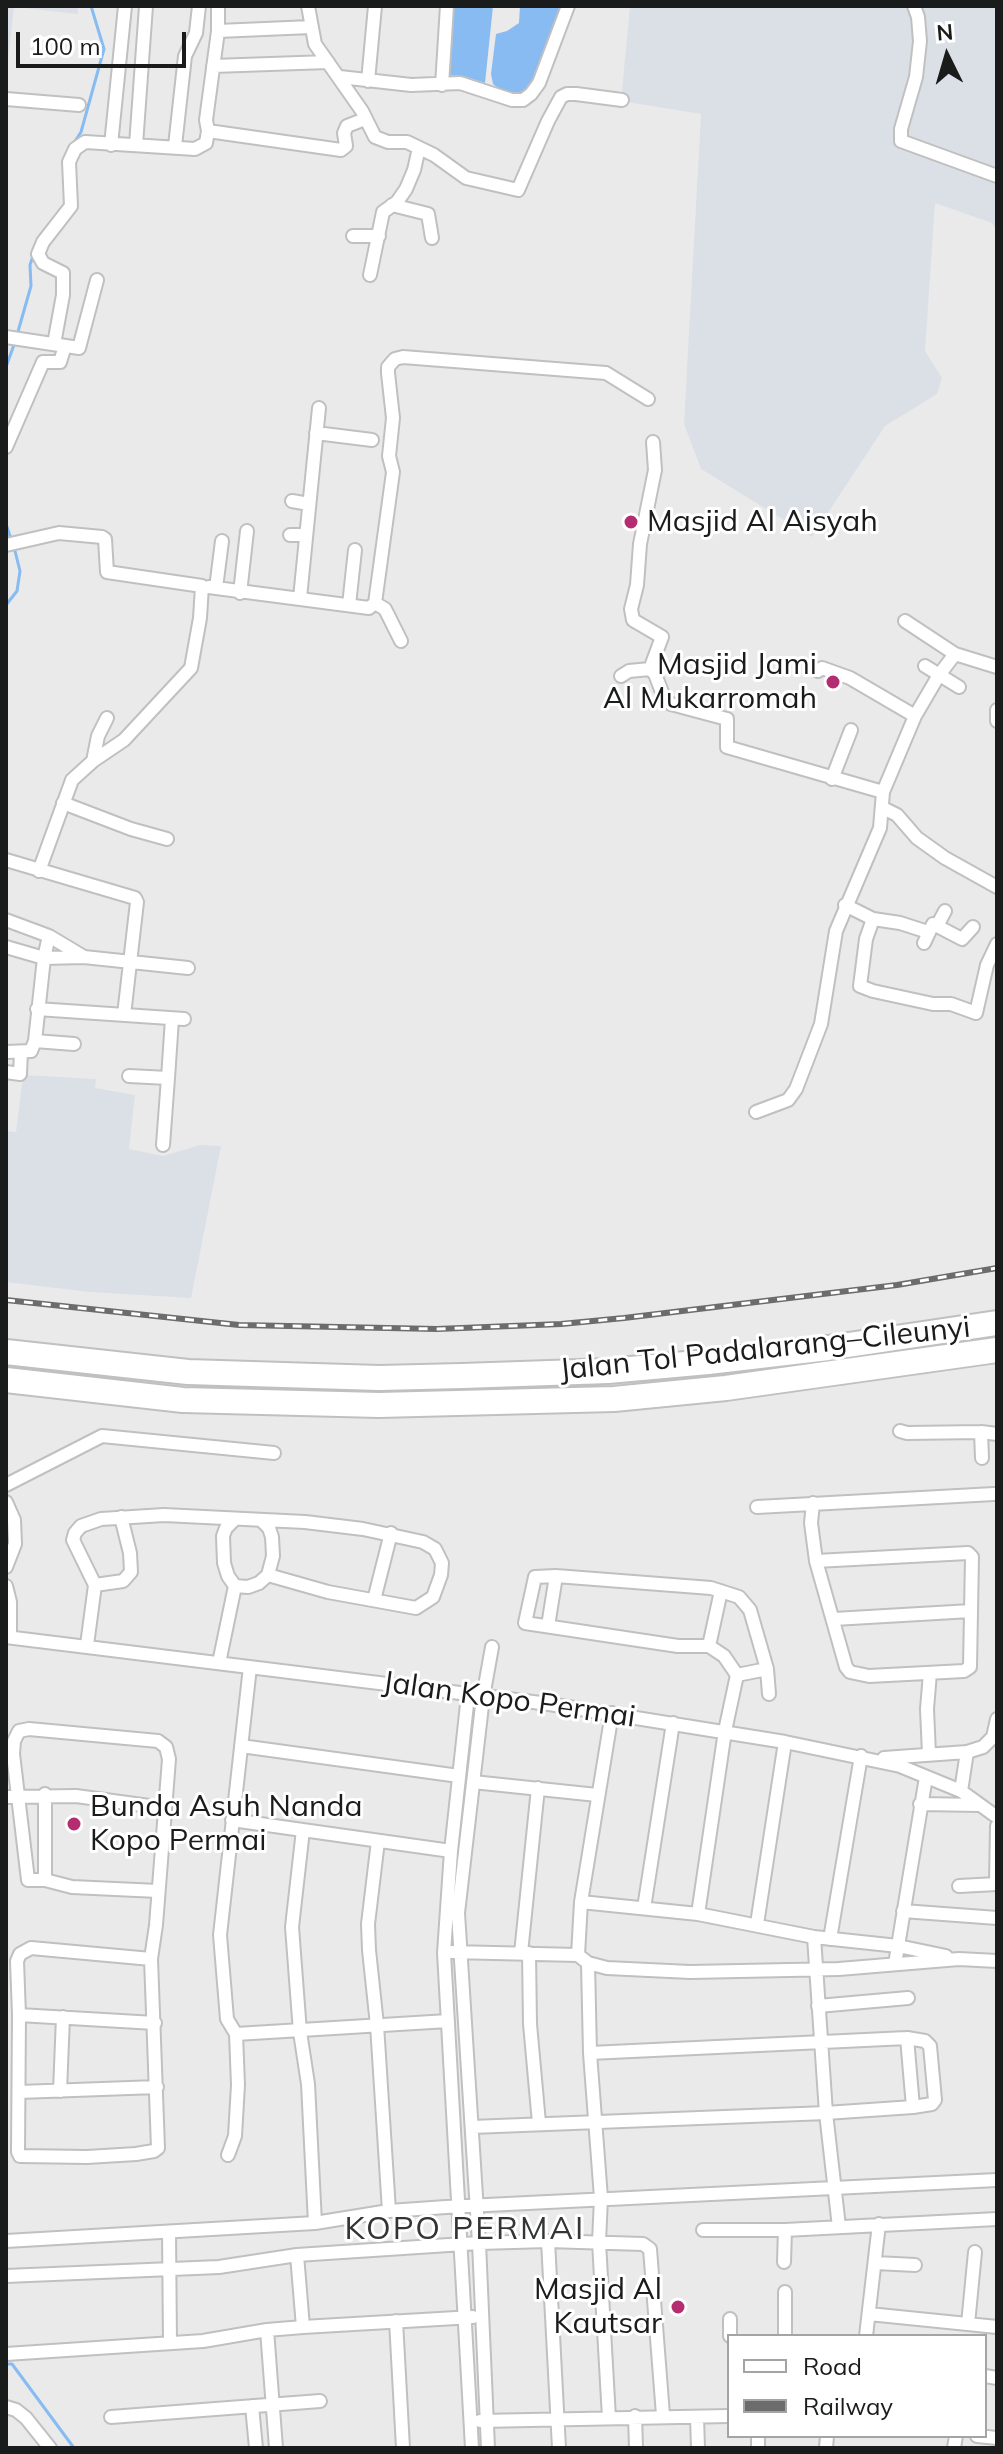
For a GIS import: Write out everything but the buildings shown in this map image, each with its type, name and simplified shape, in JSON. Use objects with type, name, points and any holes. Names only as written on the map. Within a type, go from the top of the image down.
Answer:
[{"type":"highway","name":"Jalan Tol Padalarang–Cileunyi","points":[[6,1352],[188,1372],[379,1378],[477,1376],[608,1371],[708,1362],[997,1323]]},
{"type":"highway","name":"Jalan Tol Padalarang–Cileunyi","points":[[6,1380],[183,1400],[379,1405],[599,1399],[726,1388],[997,1350]]},
{"type":"street","points":[[111,145],[125,6]]},
{"type":"street","points":[[136,145],[146,6]]},
{"type":"street","points":[[175,146],[185,56],[196,33],[199,6]]},
{"type":"street","points":[[6,447],[43,362],[60,362],[63,274],[41,261],[38,254],[39,248],[71,206],[69,162],[75,149],[85,142],[201,148],[206,143],[218,6]]},
{"type":"street","points":[[308,6],[315,44],[340,77],[375,137],[388,142],[407,142],[434,155],[462,176],[513,191],[521,187],[561,97],[576,94],[622,100]]},
{"type":"street","points":[[368,81],[375,6]]},
{"type":"street","points":[[442,85],[447,6]]},
{"type":"street","points":[[340,77],[442,85],[460,83],[517,101],[527,98],[539,83],[568,6]]},
{"type":"street","points":[[914,6],[920,41],[901,141],[997,176]]},
{"type":"street","points":[[218,31],[311,27]]},
{"type":"street","points":[[213,66],[328,62]]},
{"type":"street","points":[[6,99],[79,105]]},
{"type":"street","points":[[208,131],[341,150],[346,146],[344,133],[347,126],[365,119]]},
{"type":"street","points":[[370,275],[383,212],[411,179],[419,148]]},
{"type":"street","points":[[392,205],[428,214],[432,238]]},
{"type":"street","points":[[353,236],[379,236]]},
{"type":"street","points":[[13,338],[79,348],[97,280]]},
{"type":"street","points":[[6,545],[59,533],[102,537],[105,539],[107,572],[240,593],[371,608],[375,603],[393,472],[389,456],[393,418],[388,367],[395,359],[403,357],[606,373],[648,399]]},
{"type":"street","points":[[300,598],[319,408]]},
{"type":"street","points":[[316,433],[372,440]]},
{"type":"street","points":[[650,669],[662,637],[633,620],[631,609],[655,470],[653,442]]},
{"type":"street","points":[[292,501],[309,504]]},
{"type":"street","points":[[240,593],[247,531]]},
{"type":"street","points":[[290,535],[306,535]]},
{"type":"street","points":[[216,588],[222,541]]},
{"type":"street","points":[[349,605],[355,550]]},
{"type":"street","points":[[39,871],[72,780],[124,740],[191,668],[202,586]]},
{"type":"street","points":[[375,603],[385,609],[401,641]]},
{"type":"street","points":[[905,621],[955,654],[997,667]]},
{"type":"street","points":[[955,654],[915,716],[881,800],[886,809],[897,815],[921,841],[997,887]]},
{"type":"street","points":[[925,666],[959,687]]},
{"type":"street","points":[[818,671],[822,668],[850,678],[915,716]]},
{"type":"street","points":[[621,676],[629,671],[650,669]]},
{"type":"street","points":[[650,669],[658,680],[665,700],[671,704],[727,719],[727,747],[883,792]]},
{"type":"street","points":[[997,710],[997,721]]},
{"type":"street","points":[[93,761],[98,736],[107,718]]},
{"type":"street","points":[[832,779],[851,730]]},
{"type":"street","points":[[63,803],[167,839]]},
{"type":"street","points":[[756,1112],[788,1100],[796,1089],[821,1024],[836,931],[886,809]]},
{"type":"street","points":[[6,860],[135,898],[124,1015]]},
{"type":"street","points":[[845,905],[873,919],[962,939],[973,927]]},
{"type":"street","points":[[930,933],[945,911]]},
{"type":"street","points":[[873,919],[866,939],[860,986],[933,1004],[951,1004],[976,1013],[987,965],[997,944]]},
{"type":"street","points":[[6,920],[49,936],[84,957]]},
{"type":"street","points":[[6,1052],[31,1051],[35,1041],[49,936]]},
{"type":"street","points":[[6,947],[44,958],[84,957],[188,968]]},
{"type":"street","points":[[37,1009],[178,1019],[168,1078],[163,1145]]},
{"type":"street","points":[[35,1041],[74,1044]]},
{"type":"street","points":[[6,1072],[20,1074],[21,1052]]},
{"type":"street","points":[[129,1076],[168,1078]]},
{"type":"street","points":[[900,1431],[997,1434]]},
{"type":"street","points":[[981,1432],[982,1458]]},
{"type":"street","points":[[6,1485],[102,1436],[274,1453]]},
{"type":"street","points":[[757,1507],[994,1494]]},
{"type":"street","points":[[6,1502],[14,1518],[15,1544],[6,1567]]},
{"type":"street","points":[[813,1503],[811,1523],[816,1561],[850,1672],[869,1676],[964,1671],[970,1667],[972,1557],[968,1553],[816,1561]]},
{"type":"street","points":[[87,1645],[95,1585],[73,1542],[75,1533],[93,1521],[164,1515],[305,1522],[391,1533],[423,1542],[435,1549],[441,1558],[441,1575],[433,1597],[421,1606],[409,1608],[328,1592],[268,1575]]},
{"type":"street","points":[[95,1585],[123,1581],[131,1572],[128,1541],[121,1517]]},
{"type":"street","points":[[219,1663],[235,1586],[228,1576],[223,1544],[226,1528],[234,1520]]},
{"type":"street","points":[[235,1586],[248,1587],[268,1575],[273,1556],[272,1537],[262,1521]]},
{"type":"street","points":[[374,1600],[391,1533]]},
{"type":"street","points":[[548,1626],[556,1576]]},
{"type":"street","points":[[698,1914],[725,1731],[737,1675],[724,1656],[709,1646],[678,1646],[525,1623],[535,1577],[556,1576],[721,1591],[739,1597],[750,1610],[767,1669],[769,1694]]},
{"type":"street","points":[[6,1586],[10,1602],[8,1637]]},
{"type":"street","points":[[709,1646],[721,1591]]},
{"type":"street","points":[[834,1619],[971,1611]]},
{"type":"street","name":"Jalan Kopo Permai","points":[[8,1637],[612,1713],[725,1731],[867,1758],[961,1791],[997,1817]]},
{"type":"street","points":[[474,2317],[467,2206],[472,2127],[452,1952],[451,1851],[459,1776],[475,1696],[492,1647]]},
{"type":"street","points":[[228,2155],[236,2132],[238,2085],[236,2034],[227,2019],[220,1935],[250,1667]]},
{"type":"street","points":[[737,1675],[767,1669]]},
{"type":"street","points":[[929,1754],[927,1709],[930,1673]]},
{"type":"street","points":[[475,1696],[473,1782],[452,1952],[448,2021],[470,2244],[479,2422],[488,2448]]},
{"type":"street","points":[[609,2418],[599,2242],[601,2198],[581,1902],[612,1713]]},
{"type":"street","points":[[830,1939],[867,1758],[967,1752],[989,1743],[997,1719]]},
{"type":"street","points":[[644,1908],[673,1723]]},
{"type":"street","points":[[151,1959],[24,1950],[17,1961],[19,2015],[13,2032],[19,2092],[19,2156],[87,2157],[156,2151],[159,2146],[151,1959],[158,1891],[169,1759],[163,1744],[109,1735],[26,1728],[16,1734],[12,1797],[30,1881],[45,1880],[72,1887],[158,1891]]},
{"type":"street","points":[[757,1924],[785,1742]]},
{"type":"street","points":[[241,1746],[459,1776]]},
{"type":"street","points":[[961,1791],[967,1752]]},
{"type":"street","points":[[895,1964],[926,1777]]},
{"type":"street","points":[[473,1782],[597,1795]]},
{"type":"street","points":[[538,1788],[525,1953],[539,2123]]},
{"type":"street","points":[[45,1794],[45,1880]]},
{"type":"street","points":[[12,1797],[45,1794],[164,1808]]},
{"type":"street","points":[[920,1804],[979,1805]]},
{"type":"street","points":[[232,1820],[451,1851]]},
{"type":"street","points":[[959,1886],[997,1884],[997,1826]]},
{"type":"street","points":[[303,1830],[292,1927],[300,2032],[308,2084],[315,2223]]},
{"type":"street","points":[[378,1841],[368,1924],[389,2211]]},
{"type":"street","points":[[581,1902],[698,1914],[814,1937],[898,1946],[959,1959]]},
{"type":"street","points":[[903,1911],[997,1918]]},
{"type":"street","points":[[814,1937],[826,2113],[839,2227]]},
{"type":"street","points":[[452,1952],[525,1953],[583,1959],[618,1969],[690,1972],[816,1970],[959,1959],[997,1961]]},
{"type":"street","points":[[818,2006],[908,1998]]},
{"type":"street","points":[[19,2015],[155,2023]]},
{"type":"street","points":[[60,2091],[63,2017]]},
{"type":"street","points":[[236,2034],[448,2021]]},
{"type":"street","points":[[472,2127],[826,2113],[931,2105],[935,2100],[929,2044],[907,2038],[590,2053]]},
{"type":"street","points":[[907,2038],[913,2107]]},
{"type":"street","points":[[19,2092],[157,2087]]},
{"type":"street","points":[[6,2241],[315,2223],[389,2211],[467,2206],[997,2180]]},
{"type":"street","points":[[703,2230],[785,2230],[997,2219]]},
{"type":"street","points":[[866,2334],[879,2224]]},
{"type":"street","points":[[784,2262],[785,2230]]},
{"type":"street","points":[[169,2232],[170,2343]]},
{"type":"street","points":[[548,2241],[559,2448]]},
{"type":"street","points":[[6,2276],[169,2271],[297,2255],[470,2244],[548,2241],[643,2244],[650,2249],[663,2415]]},
{"type":"street","points":[[968,2324],[975,2252]]},
{"type":"street","points":[[297,2255],[303,2327]]},
{"type":"street","points":[[876,2263],[915,2265]]},
{"type":"street","points":[[785,2292],[785,2334]]},
{"type":"street","points":[[869,2314],[997,2327]]},
{"type":"street","points":[[6,2354],[203,2341],[303,2327],[474,2317]]},
{"type":"street","points":[[730,2319],[730,2334]]},
{"type":"street","points":[[396,2321],[403,2448]]},
{"type":"street","points":[[267,2330],[276,2448]]},
{"type":"street","points":[[111,2417],[320,2401]]},
{"type":"street","points":[[252,2406],[256,2448]]},
{"type":"street","points":[[6,2407],[26,2418],[50,2448]]},
{"type":"street","points":[[479,2422],[663,2415],[727,2416]]},
{"type":"street","points":[[635,2416],[636,2448]]},
{"type":"street","points":[[697,2417],[698,2448]]},
{"type":"street","points":[[472,2448],[479,2422]]},
{"type":"shaded area","points":[[6,6],[78,6],[78,14],[14,7],[6,79]]},
{"type":"shaded area","points":[[630,6],[997,6],[997,231],[992,223],[935,203],[925,351],[942,378],[937,394],[885,426],[812,537],[701,469],[684,424],[701,114],[621,101]]},
{"type":"shaded area","points":[[23,1075],[96,1079],[95,1088],[135,1095],[129,1149],[163,1156],[200,1145],[221,1146],[191,1298],[89,1292],[6,1282],[6,1131],[16,1132]]},
{"type":"water","points":[[454,6],[493,6],[485,83],[463,76],[446,75]]},
{"type":"water","points":[[520,6],[567,6],[539,78],[523,97],[498,88],[493,84],[491,74],[496,34],[519,23]]},
{"type":"waterway","points":[[72,146],[81,132],[104,49],[91,6]]},
{"type":"waterway","points":[[17,335],[31,286],[30,265],[34,253]]},
{"type":"waterway","points":[[6,367],[15,342]]},
{"type":"waterway","points":[[6,524],[11,539]]},
{"type":"waterway","points":[[6,605],[17,591],[20,571],[14,547]]},
{"type":"waterway","points":[[6,2364],[12,2364],[74,2448]]},
{"type":"railway","points":[[6,1300],[239,1325],[437,1329],[624,1318],[897,1285],[997,1268]]},
{"type":"place","name":"Masjid Al Aisyah","points":[[631,522]]},
{"type":"place","name":"Masjid Jami Al Mukarromah","points":[[833,682]]},
{"type":"place","name":"Bunda Asuh Nanda Kopo Permai","points":[[74,1824]]},
{"type":"place","name":"Masjid Al Kautsar","points":[[678,2307]]},
{"type":"district","name":"KOPO PERMAI","points":[[465,2229]]}]
